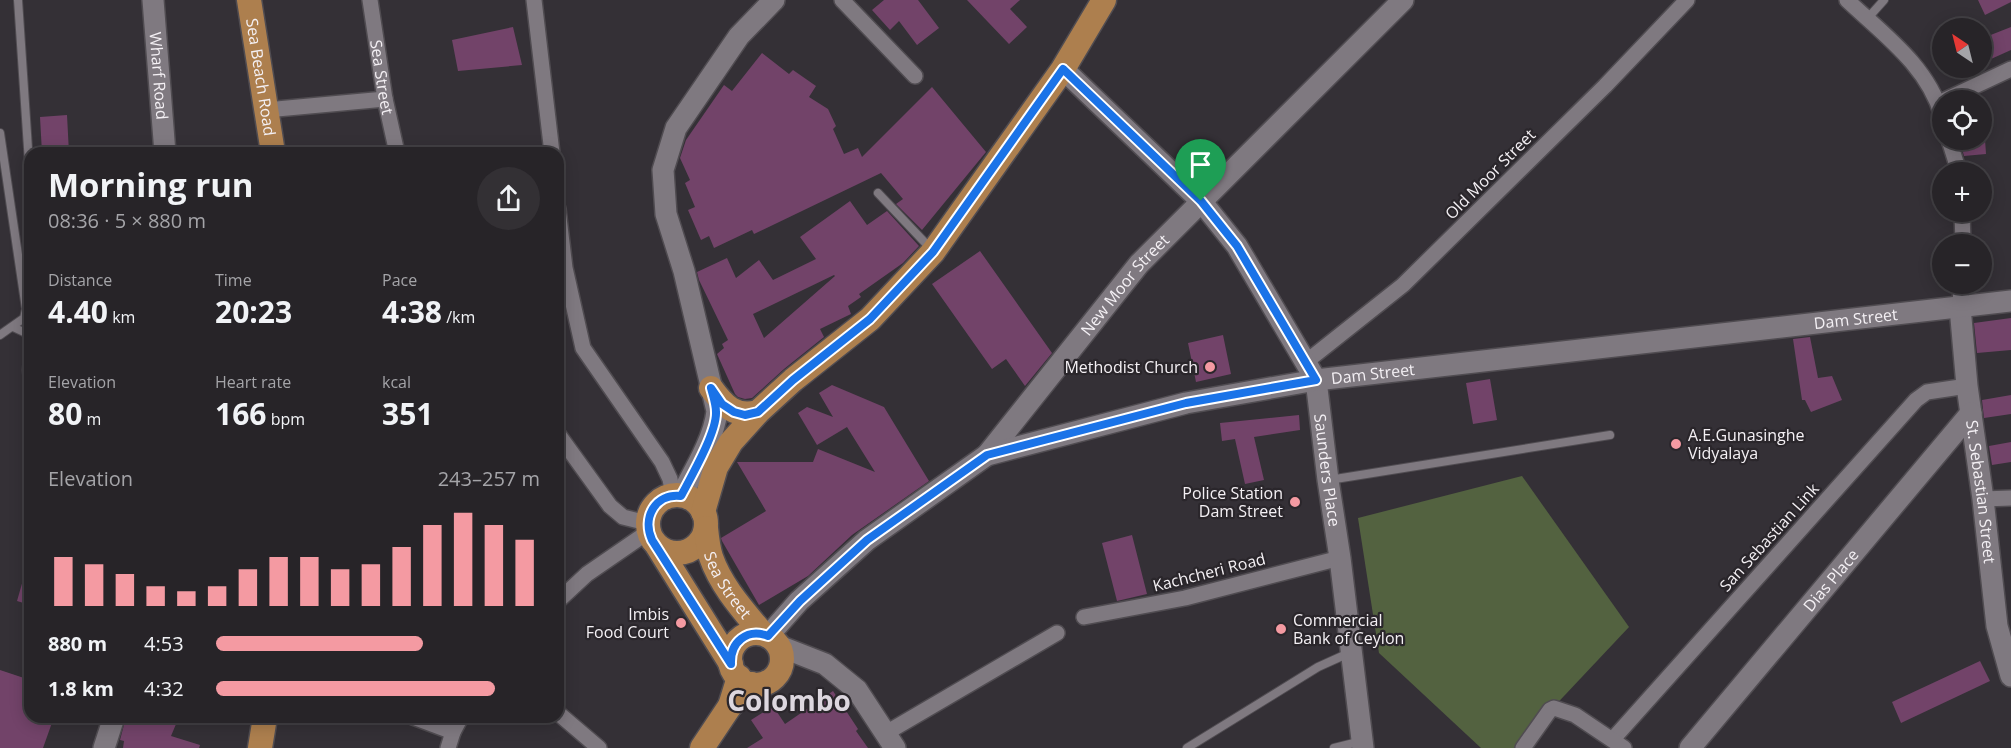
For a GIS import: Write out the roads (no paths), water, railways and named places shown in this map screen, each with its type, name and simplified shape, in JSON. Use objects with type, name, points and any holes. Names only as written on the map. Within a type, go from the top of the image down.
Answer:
[{"type":"main road","name":"Sea Beach Road","points":[[249,0],[272,147]]},
{"type":"main road","points":[[651,534],[674,554],[683,553],[699,544],[704,537],[705,520],[716,467],[731,442],[758,412],[793,380],[870,319],[933,252],[1063,69],[1104,0]]},
{"type":"main road","points":[[711,388],[722,404],[734,412],[745,415],[758,412]]},
{"type":"main road","points":[[702,748],[730,706],[741,675],[732,650],[736,643],[749,634],[770,638],[782,654],[780,670],[768,681],[741,675],[651,534],[653,507],[660,501],[677,496],[692,499],[705,520]]},
{"type":"main road","name":"Sea Street","points":[[705,520],[710,555],[720,576],[732,595],[770,638]]},
{"type":"main road","points":[[260,748],[264,723]]},
{"type":"street","name":"Wharf Road","points":[[153,0],[165,147]]},
{"type":"street","name":"Sea Street","points":[[370,0],[385,99],[396,147]]},
{"type":"street","points":[[534,0],[551,147]]},
{"type":"street","points":[[677,496],[695,470],[716,421],[717,411],[684,271],[666,214],[663,170],[676,128],[739,36],[774,0]]},
{"type":"street","points":[[842,0],[915,76]]},
{"type":"street","name":"New Moor Street","points":[[987,455],[1139,264],[1403,0]]},
{"type":"street","points":[[1847,0],[1912,60],[1932,90]]},
{"type":"street","name":"Old Moor Street","points":[[1311,371],[1403,285],[1605,86],[1682,2]]},
{"type":"street","name":"Saunders Place","points":[[1063,69],[1201,201],[1237,246],[1311,371],[1340,558],[1362,745]]},
{"type":"street","points":[[1971,90],[2011,69]]},
{"type":"street","points":[[266,110],[385,99]]},
{"type":"street","points":[[564,260],[583,348],[662,462],[677,496]]},
{"type":"street","points":[[1960,307],[1961,294]]},
{"type":"street","name":"Dam Street","points":[[770,638],[800,601],[867,540],[987,455],[1311,371],[2011,301]]},
{"type":"street","name":"St. Sebastian Street","points":[[1960,307],[1967,386],[1983,499],[1997,626],[2011,676]]},
{"type":"street","name":"San Sebastian Link","points":[[1619,743],[1916,400],[1927,392],[1967,386]]},
{"type":"street","name":"Dias Place","points":[[1690,748],[1971,413]]},
{"type":"street","points":[[564,442],[610,506],[651,534],[587,574],[564,595]]},
{"type":"street","points":[[1983,499],[2011,498]]},
{"type":"street","name":"Kachcheri Road","points":[[1084,617],[1185,598],[1340,558]]},
{"type":"street","points":[[770,638],[825,663],[857,690],[891,740],[1056,633]]},
{"type":"street","points":[[1523,748],[1550,710],[1559,709],[1575,714],[1619,743]]},
{"type":"street","points":[[564,718],[599,748]]},
{"type":"street","points":[[104,748],[112,723]]},
{"type":"street","points":[[429,723],[453,732]]},
{"type":"street","points":[[448,748],[458,723]]},
{"type":"lane","points":[[18,0],[28,147]]},
{"type":"lane","points":[[1867,18],[1884,0]]},
{"type":"lane","points":[[0,133],[24,295]]},
{"type":"lane","points":[[878,194],[933,252]]},
{"type":"lane","points":[[0,335],[24,318]]},
{"type":"lane","points":[[13,327],[24,332]]},
{"type":"lane","points":[[1328,480],[1610,435]]},
{"type":"lane","points":[[1187,748],[1318,667],[1350,653]]},
{"type":"lane","points":[[1334,748],[1362,745]]},
{"type":"place","name":"Methodist Church","points":[[1210,367]]},
{"type":"place","name":"A.E.Gunasinghe Vidyalaya","points":[[1676,444]]},
{"type":"place","name":"Police Station Dam Street","points":[[1295,502]]},
{"type":"place","name":"Imbis Food Court","points":[[681,623]]},
{"type":"place","name":"Commercial Bank of Ceylon","points":[[1281,629]]},
{"type":"district","name":"Colombo","points":[[789,701]]}]
